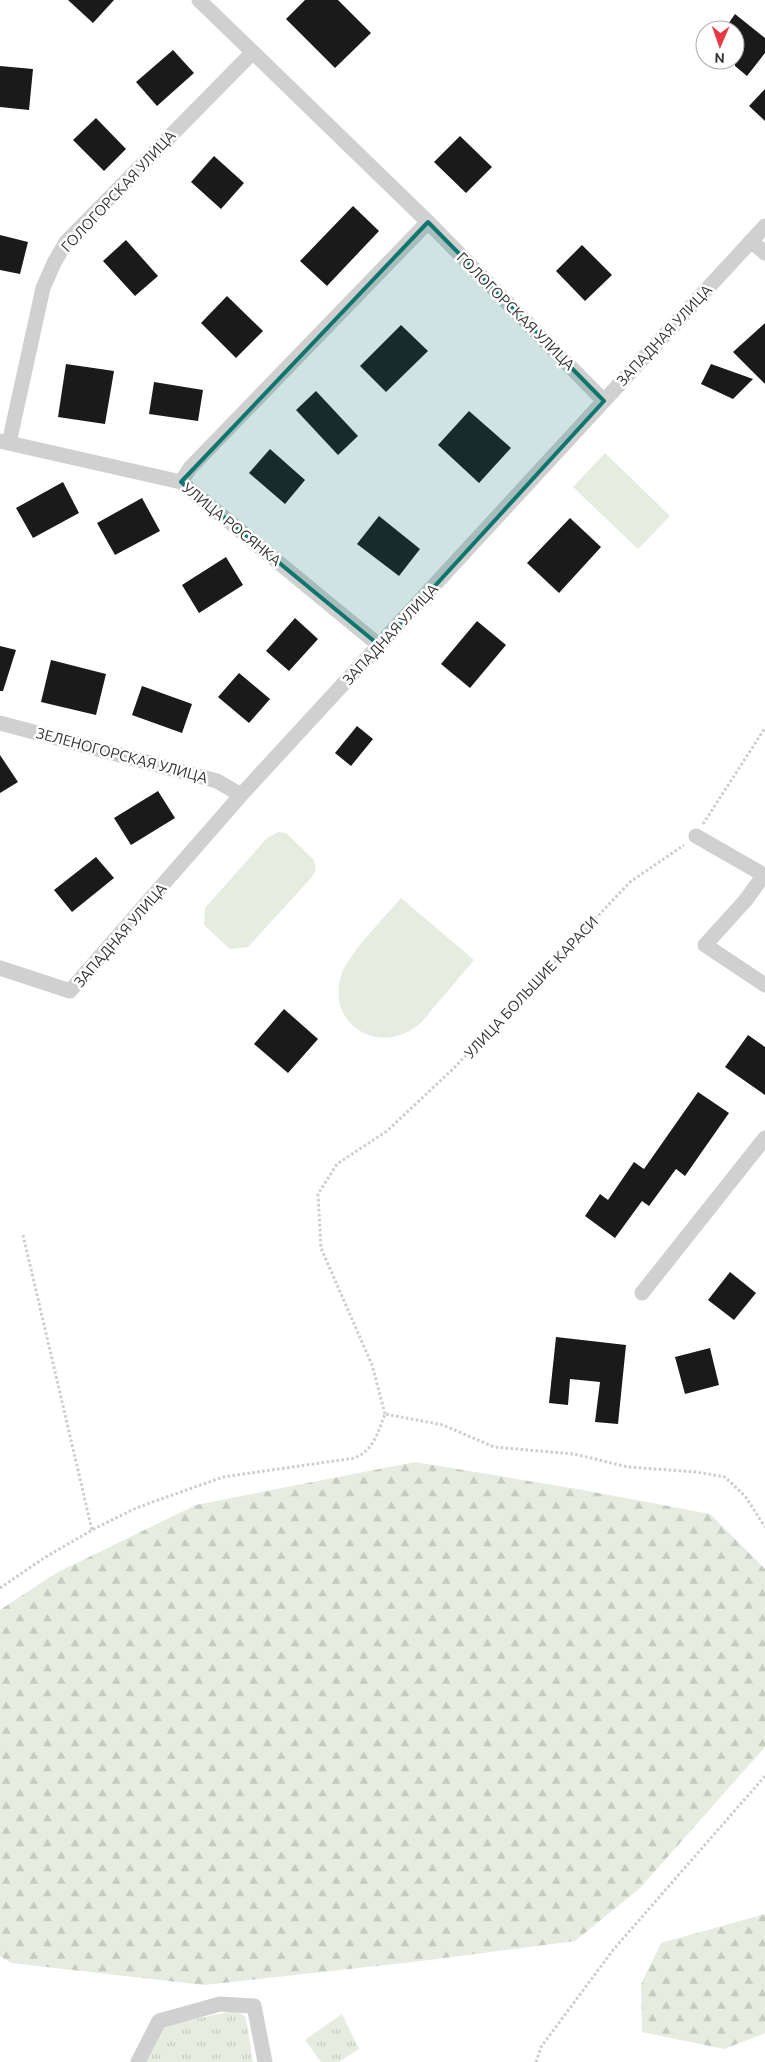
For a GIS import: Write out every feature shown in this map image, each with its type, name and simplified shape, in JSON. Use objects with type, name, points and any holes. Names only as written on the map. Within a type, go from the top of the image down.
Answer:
[{"type":"street","name":"ГОЛОГОРСКАЯ УЛИЦА","points":[[199,0],[428,222],[604,401]]},
{"type":"street","name":"ГОЛОГОРСКАЯ УЛИЦА","points":[[4,442],[43,288],[66,242],[252,52]]},
{"type":"street","points":[[181,482],[190,468],[428,222]]},
{"type":"street","name":"ЗАПАДНАЯ УЛИЦА","points":[[0,968],[70,991],[241,795],[765,226]]},
{"type":"street","points":[[751,241],[765,253]]},
{"type":"street","name":"УЛИЦА РОСЯНКА","points":[[4,442],[181,482],[380,646]]},
{"type":"street","name":"ЗЕЛЕНОГОРСКАЯ УЛИЦА","points":[[0,723],[217,781],[241,795]]},
{"type":"street","points":[[696,836],[764,875],[705,946],[765,985]]},
{"type":"street","points":[[642,1293],[765,1138]]},
{"type":"street","points":[[138,2062],[159,2021],[220,2004],[254,2006],[264,2062]]},
{"type":"path","name":"УЛИЦА БОЛЬШИЕ КАРАСИ","points":[[385,1414],[372,1365],[321,1248],[318,1194],[337,1164],[387,1131],[454,1068],[630,882],[696,836],[765,728]]},
{"type":"path","points":[[23,1235],[92,1530]]},
{"type":"path","points":[[0,1588],[44,1558],[92,1530],[136,1508],[223,1477],[355,1458],[366,1453],[374,1442],[385,1414],[443,1425],[494,1447],[574,1454],[628,1467],[696,1472],[726,1477],[745,1496],[765,1527]]},
{"type":"path","points":[[536,2062],[542,2047],[613,1950],[765,1776]]},
{"type":"highlighted area","points":[[428,222],[604,401],[380,646],[181,482]]},
{"type":"green space","points":[[605,453],[670,516],[638,549],[573,487]]},
{"type":"green space","points":[[278,832],[286,833],[314,860],[316,870],[312,877],[248,947],[230,949],[204,925],[205,908],[267,838]]},
{"type":"green space","points":[[401,898],[474,960],[417,1026],[402,1034],[387,1038],[372,1036],[359,1030],[348,1021],[341,1008],[338,993],[341,976],[351,957]]},
{"type":"green space","points":[[415,1462],[583,1490],[710,1514],[765,1569],[765,1747],[640,1888],[575,1941],[421,1961],[204,1985],[11,1963],[0,1956],[0,1610],[56,1573],[196,1505]]},
{"type":"green space","points":[[765,1914],[765,2033],[724,2049],[642,2032],[641,1984],[661,1943]]},
{"type":"green space","points":[[238,2010],[246,2018],[253,2062],[145,2062],[165,2025]]},
{"type":"green space","points":[[342,2014],[359,2049],[339,2062],[321,2062],[305,2040]]},
{"type":"building","points":[[68,0],[114,0],[93,23]]},
{"type":"building","points":[[305,0],[338,0],[371,33],[335,68],[286,19]]},
{"type":"building","points":[[735,14],[742,20],[731,20]]},
{"type":"building","points":[[745,22],[765,38],[765,53],[747,76],[740,70],[745,70]]},
{"type":"building","points":[[173,50],[194,73],[157,106],[136,82]]},
{"type":"building","points":[[0,66],[33,69],[29,110],[0,107]]},
{"type":"building","points":[[765,89],[765,121],[749,106]]},
{"type":"building","points":[[96,118],[126,149],[104,171],[73,140]]},
{"type":"building","points":[[460,136],[492,167],[466,193],[434,162]]},
{"type":"building","points":[[214,156],[244,183],[221,209],[191,182]]},
{"type":"building","points":[[353,206],[379,231],[327,286],[300,261]]},
{"type":"building","points":[[0,235],[28,242],[20,274],[0,270]]},
{"type":"building","points":[[126,240],[158,276],[135,296],[103,261]]},
{"type":"building","points":[[582,245],[612,275],[585,301],[556,271]]},
{"type":"building","points":[[227,296],[263,331],[236,358],[201,323]]},
{"type":"building","points":[[765,323],[765,384],[733,352]]},
{"type":"building","points":[[401,325],[428,351],[386,392],[360,366]]},
{"type":"building","points":[[66,364],[114,371],[105,424],[58,417]]},
{"type":"building","points":[[711,364],[753,379],[733,399],[701,384]]},
{"type":"building","points":[[154,382],[203,390],[198,421],[149,414]]},
{"type":"building","points":[[316,391],[358,436],[338,455],[296,410]]},
{"type":"building","points":[[469,411],[511,448],[479,483],[438,445]]},
{"type":"building","points":[[270,449],[305,480],[285,504],[249,473]]},
{"type":"building","points":[[63,482],[79,513],[33,538],[16,508]]},
{"type":"building","points":[[142,498],[160,531],[115,555],[97,523]]},
{"type":"building","points":[[379,516],[420,549],[399,576],[357,544]]},
{"type":"building","points":[[570,518],[601,547],[559,593],[527,563]]},
{"type":"building","points":[[226,557],[243,585],[199,613],[182,585]]},
{"type":"building","points":[[295,618],[318,639],[289,671],[266,651]]},
{"type":"building","points":[[477,621],[506,645],[470,688],[441,664]]},
{"type":"building","points":[[0,646],[16,650],[3,691],[0,691]]},
{"type":"building","points":[[51,660],[106,674],[96,715],[41,702]]},
{"type":"building","points":[[239,673],[270,699],[249,723],[218,697]]},
{"type":"building","points":[[142,686],[192,704],[182,733],[132,715]]},
{"type":"building","points":[[357,726],[373,739],[351,766],[335,753]]},
{"type":"building","points":[[0,755],[18,782],[0,793]]},
{"type":"building","points":[[158,791],[175,818],[131,845],[114,818]]},
{"type":"building","points":[[96,857],[114,878],[72,912],[54,890]]},
{"type":"building","points":[[284,1009],[318,1039],[288,1073],[254,1044]]},
{"type":"building","points":[[748,1035],[765,1047],[765,1095],[725,1067]]},
{"type":"building","points":[[698,1092],[729,1113],[685,1176],[676,1169],[649,1206],[642,1201],[615,1238],[585,1216],[600,1194],[608,1200],[634,1162],[644,1169]]},
{"type":"building","points":[[730,1272],[756,1293],[734,1320],[708,1300]]},
{"type":"building","points":[[556,1337],[626,1345],[618,1424],[595,1422],[600,1382],[570,1379],[568,1405],[549,1403]]},
{"type":"building","points":[[710,1348],[719,1385],[685,1394],[675,1357]]}]
